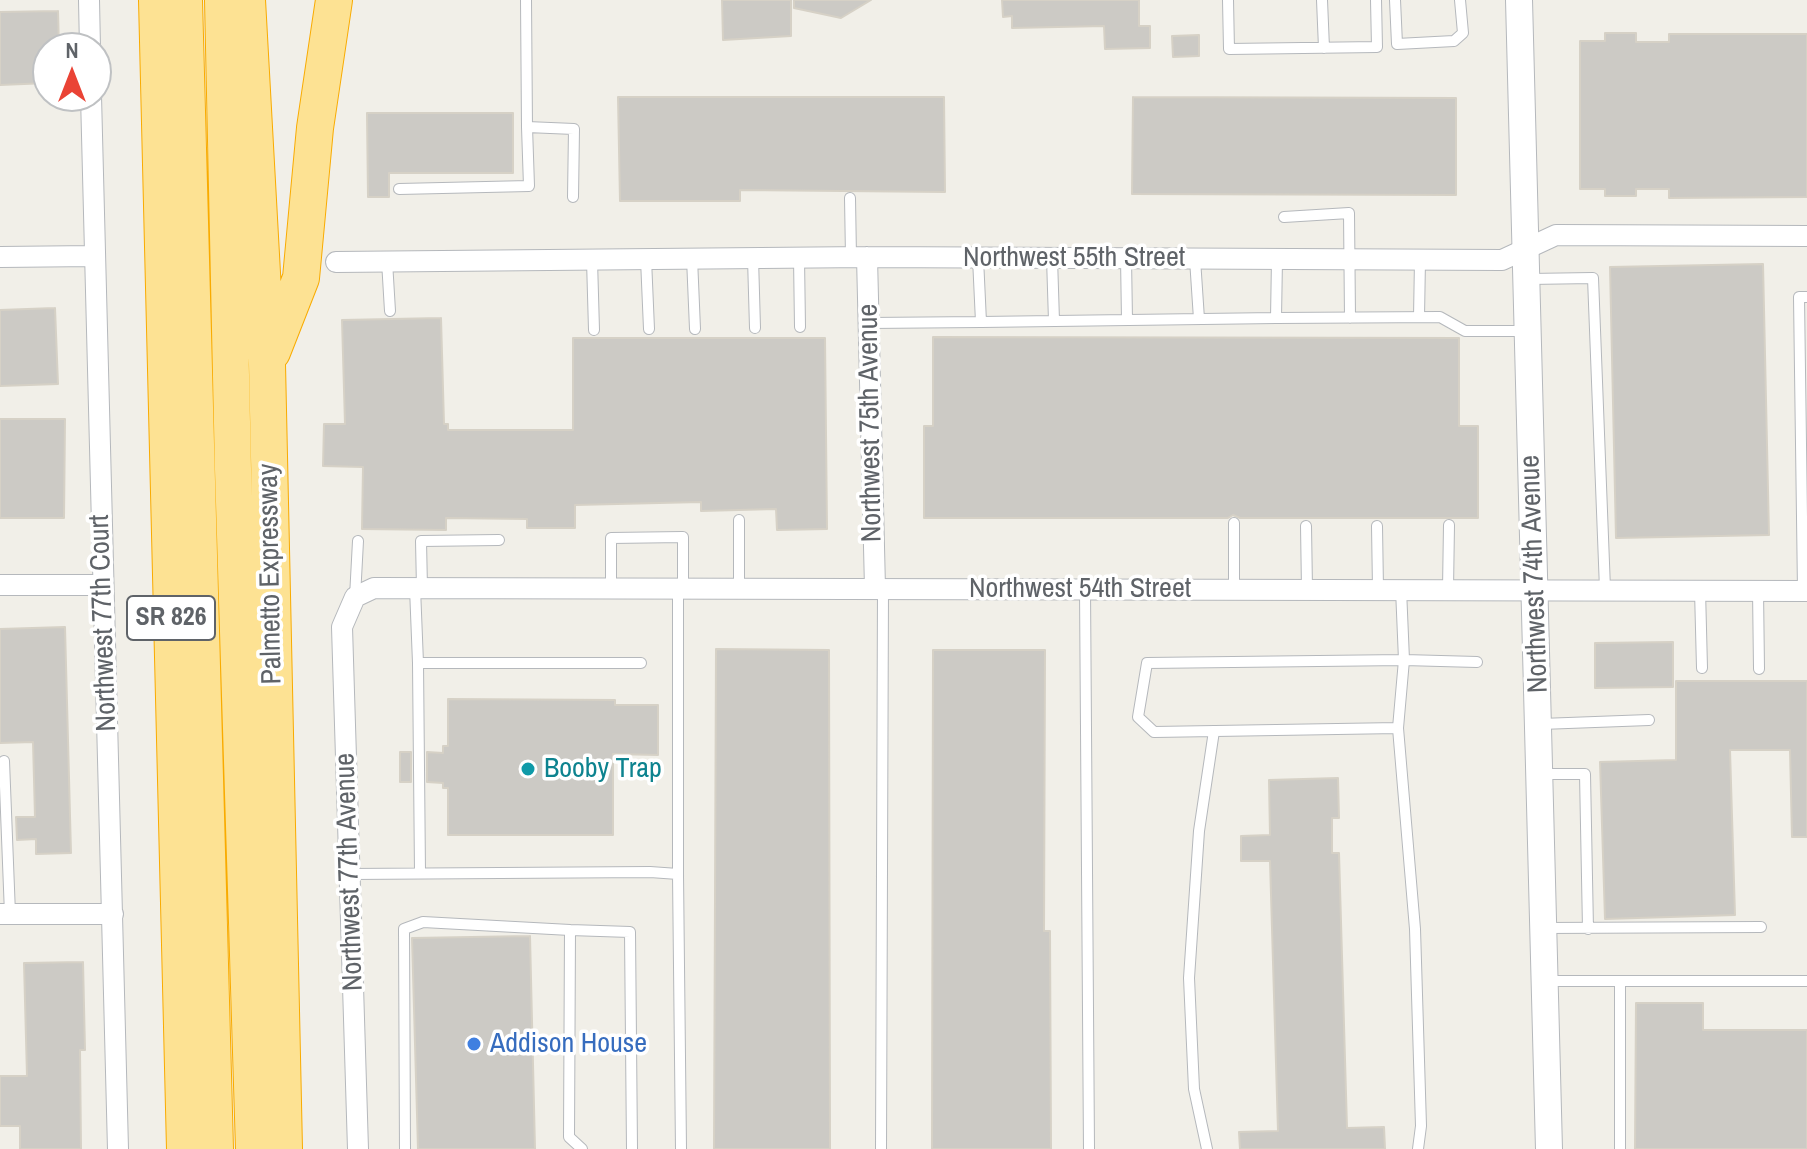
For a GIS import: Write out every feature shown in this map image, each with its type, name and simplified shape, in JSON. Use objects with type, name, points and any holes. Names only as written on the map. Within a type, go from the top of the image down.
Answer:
[{"type":"highway","points":[[133,0],[158,86]]},
{"type":"highway","name":"SR 826","points":[[157,0],[185,1149]]},
{"type":"highway","points":[[184,0],[215,1149]]},
{"type":"highway","points":[[223,0],[233,469],[254,1149]]},
{"type":"highway","name":"Palmetto Expressway","points":[[247,0],[267,364],[284,1149]]},
{"type":"highway","points":[[267,364],[301,278],[315,128],[334,0]]},
{"type":"street","points":[[89,0],[90,32]]},
{"type":"street","name":"Northwest 74th Avenue","points":[[1519,0],[1549,1149]]},
{"type":"street","name":"Northwest 77th Court","points":[[91,112],[118,1149]]},
{"type":"street","name":"Northwest 55th Street","points":[[336,262],[859,257],[1502,260],[1556,235],[1807,236]]},
{"type":"street","points":[[0,257],[94,256]]},
{"type":"street","name":"Northwest 75th Avenue","points":[[859,257],[869,323],[879,588]]},
{"type":"street","points":[[0,585],[103,585]]},
{"type":"street","name":"Northwest 54th Street","points":[[355,597],[374,588],[1805,591]]},
{"type":"street","name":"Northwest 77th Avenue","points":[[355,597],[342,627],[358,1149]]},
{"type":"street","points":[[5,914],[113,914]]},
{"type":"lane","points":[[399,189],[529,186],[526,0]]},
{"type":"lane","points":[[1228,0],[1229,49],[1377,47],[1376,0]]},
{"type":"lane","points":[[1322,0],[1324,48]]},
{"type":"lane","points":[[1395,0],[1397,44],[1454,41],[1463,33],[1460,0]]},
{"type":"lane","points":[[527,127],[574,129],[573,197]]},
{"type":"lane","points":[[850,198],[859,257]]},
{"type":"lane","points":[[1284,217],[1349,213],[1350,318]]},
{"type":"lane","points":[[692,258],[695,329]]},
{"type":"lane","points":[[753,258],[755,328]]},
{"type":"lane","points":[[799,258],[800,327]]},
{"type":"lane","points":[[978,258],[981,322]]},
{"type":"lane","points":[[1052,258],[1054,321]]},
{"type":"lane","points":[[1126,258],[1127,320]]},
{"type":"lane","points":[[646,259],[649,329]]},
{"type":"lane","points":[[1195,259],[1199,319]]},
{"type":"lane","points":[[1276,318],[1277,259]]},
{"type":"lane","points":[[592,260],[594,330]]},
{"type":"lane","points":[[1419,317],[1420,260]]},
{"type":"lane","points":[[387,261],[390,311]]},
{"type":"lane","points":[[1527,279],[1593,278],[1605,589]]},
{"type":"lane","points":[[1805,591],[1799,297],[1807,297]]},
{"type":"lane","points":[[869,323],[1440,317],[1465,331],[1528,331]]},
{"type":"lane","points":[[739,520],[739,588]]},
{"type":"lane","points":[[1234,523],[1234,589]]},
{"type":"lane","points":[[1448,589],[1449,525]]},
{"type":"lane","points":[[1306,526],[1307,589]]},
{"type":"lane","points":[[1377,526],[1378,589]]},
{"type":"lane","points":[[611,588],[611,538],[683,537],[678,874],[681,1149]]},
{"type":"lane","points":[[420,873],[418,663],[421,541],[499,540]]},
{"type":"lane","points":[[355,597],[358,541]]},
{"type":"lane","points":[[879,588],[881,1149]]},
{"type":"lane","points":[[1085,589],[1089,1149]]},
{"type":"lane","points":[[1401,589],[1404,660],[1398,728],[1415,929],[1421,1126],[1418,1149]]},
{"type":"lane","points":[[1700,590],[1702,668]]},
{"type":"lane","points":[[1758,590],[1759,669]]},
{"type":"lane","points":[[1398,728],[1154,732],[1138,717],[1147,663],[1477,662]]},
{"type":"lane","points":[[418,663],[641,663]]},
{"type":"lane","points":[[1539,724],[1649,720]]},
{"type":"lane","points":[[1207,1149],[1194,1089],[1189,978],[1199,831],[1214,731]]},
{"type":"lane","points":[[4,761],[5,914]]},
{"type":"lane","points":[[1540,774],[1585,774],[1588,929]]},
{"type":"lane","points":[[350,874],[678,874]]},
{"type":"lane","points":[[405,1149],[404,929],[423,922],[630,932],[632,1149]]},
{"type":"lane","points":[[1544,928],[1761,927]]},
{"type":"lane","points":[[570,930],[569,1137],[582,1149]]},
{"type":"lane","points":[[1546,981],[1807,981]]},
{"type":"lane","points":[[1620,981],[1620,1149]]},
{"type":"building","points":[[722,0],[791,0],[791,36],[723,40]]},
{"type":"building","points":[[794,0],[871,0],[841,18],[794,8]]},
{"type":"building","points":[[1002,0],[1139,0],[1139,26],[1150,26],[1150,48],[1105,49],[1104,26],[1012,28],[1012,16],[1003,17]]},
{"type":"building","points":[[58,11],[59,32],[32,32],[32,84],[0,85],[0,12]]},
{"type":"building","points":[[1605,33],[1636,33],[1636,42],[1669,42],[1669,34],[1807,34],[1807,197],[1669,198],[1669,189],[1636,189],[1636,196],[1605,196],[1605,189],[1580,189],[1580,41],[1605,41]]},
{"type":"building","points":[[1199,35],[1199,56],[1173,57],[1172,36]]},
{"type":"building","points":[[618,97],[944,97],[945,192],[740,190],[740,201],[620,201]]},
{"type":"building","points":[[1133,97],[1456,98],[1456,195],[1132,194]]},
{"type":"building","points":[[367,113],[513,113],[513,173],[389,173],[389,197],[368,197]]},
{"type":"building","points":[[1763,264],[1769,535],[1616,538],[1610,267]]},
{"type":"building","points":[[55,308],[58,384],[0,386],[0,310]]},
{"type":"building","points":[[441,318],[444,424],[448,424],[448,430],[573,430],[573,338],[825,338],[827,529],[777,530],[776,509],[701,511],[701,502],[575,505],[575,528],[527,528],[527,519],[446,518],[446,530],[362,529],[363,467],[323,466],[324,424],[345,424],[342,320]]},
{"type":"building","points":[[933,337],[1459,338],[1459,426],[1478,426],[1478,518],[1240,518],[1233,515],[1228,518],[924,518],[924,426],[933,426]]},
{"type":"building","points":[[0,419],[65,419],[64,518],[0,518]]},
{"type":"building","points":[[65,627],[71,853],[36,854],[36,839],[17,840],[16,817],[35,817],[33,742],[0,743],[0,629]]},
{"type":"building","points":[[1673,642],[1673,687],[1595,688],[1595,643]]},
{"type":"building","points":[[716,649],[829,650],[830,1149],[714,1149]]},
{"type":"building","points":[[933,650],[1045,650],[1044,931],[1050,931],[1051,1149],[932,1149]]},
{"type":"building","points":[[1676,681],[1807,681],[1807,837],[1792,837],[1790,750],[1730,750],[1735,915],[1605,919],[1600,762],[1676,760]]},
{"type":"building","name":"Booby Trap","points":[[448,699],[615,700],[615,705],[658,705],[658,755],[613,754],[613,835],[448,835],[448,788],[443,788],[443,783],[427,782],[427,752],[443,753],[443,746],[448,746]]},
{"type":"building","points":[[400,752],[411,752],[411,782],[400,782]]},
{"type":"building","points":[[1338,778],[1339,818],[1332,818],[1332,853],[1339,853],[1347,1128],[1384,1127],[1385,1149],[1240,1149],[1239,1132],[1278,1131],[1270,861],[1241,861],[1241,836],[1270,835],[1269,780]]},
{"type":"building","name":"Addison House","points":[[530,936],[535,1149],[418,1149],[412,938]]},
{"type":"building","points":[[83,962],[85,1050],[80,1050],[81,1149],[20,1149],[20,1126],[0,1126],[0,1076],[27,1076],[24,963]]},
{"type":"building","points":[[1636,1003],[1703,1003],[1703,1030],[1807,1030],[1807,1149],[1635,1149]]},
{"type":"place","name":"Booby Trap","points":[[528,769]]},
{"type":"place","name":"Addison House","points":[[474,1044]]}]
